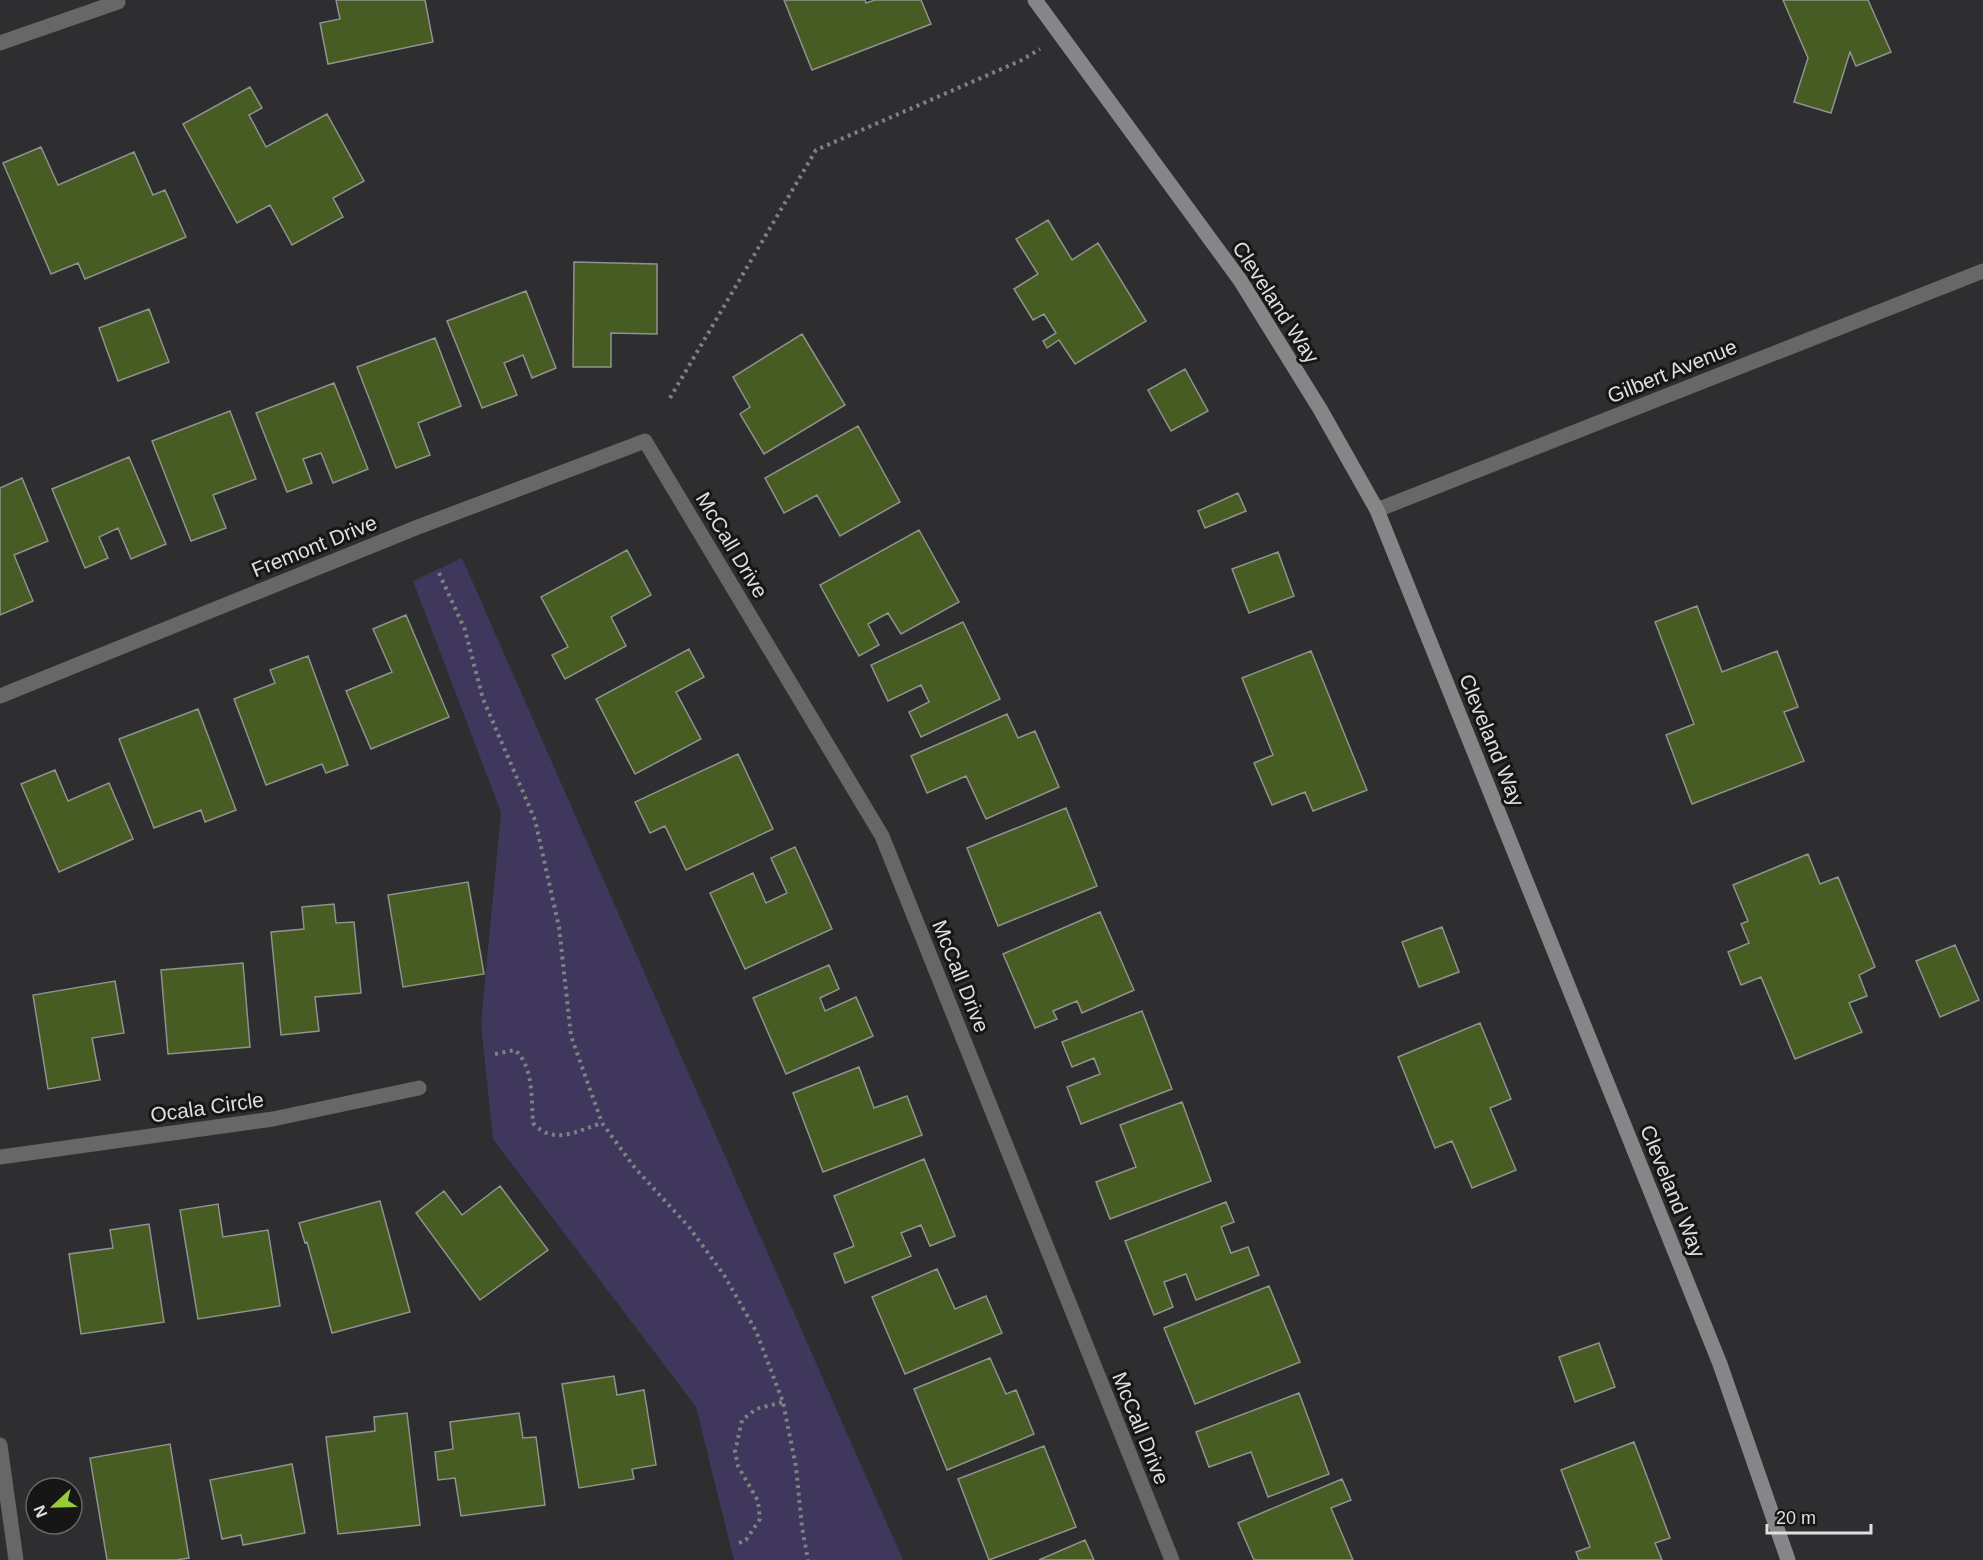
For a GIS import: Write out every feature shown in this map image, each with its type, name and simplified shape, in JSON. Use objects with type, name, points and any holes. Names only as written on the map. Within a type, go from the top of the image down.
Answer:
[{"type":"street","name":"Cleveland Way","points":[[1035,0],[1240,280],[1320,409],[1377,510],[1720,1364],[1788,1560]]},
{"type":"street","points":[[0,43],[118,3]]},
{"type":"street","name":"Gilbert Avenue","points":[[1377,510],[1983,271]]},
{"type":"street","name":"Fremont Drive","points":[[0,696],[418,527],[645,441]]},
{"type":"street","name":"McCall Drive","points":[[645,441],[882,836],[1172,1560]]},
{"type":"street","name":"Ocala Circle","points":[[0,1157],[273,1119],[418,1088]]},
{"type":"street","points":[[0,1445],[16,1560]]},
{"type":"path","points":[[670,398],[816,150],[1020,61],[1060,36]]},
{"type":"path","points":[[439,573],[465,630],[483,699],[534,820],[559,927],[572,1036],[602,1123],[635,1168],[689,1227],[724,1275],[756,1331],[783,1402],[796,1467],[808,1560]]},
{"type":"path","points":[[495,1054],[515,1050],[524,1058],[531,1088],[532,1123],[541,1132],[559,1137],[602,1123]]},
{"type":"path","points":[[739,1543],[746,1540],[760,1519],[758,1501],[738,1466],[735,1452],[742,1420],[756,1409],[783,1402]]},
{"type":"shaded area","points":[[462,558],[903,1560],[734,1560],[696,1407],[493,1139],[481,1024],[501,812],[413,581]]},
{"type":"building","points":[[336,0],[425,0],[433,42],[328,64],[320,23],[340,19]]},
{"type":"building","points":[[784,0],[865,0],[866,3],[875,0],[921,0],[931,24],[812,70]]},
{"type":"building","points":[[1783,0],[1868,0],[1891,52],[1856,66],[1850,52],[1831,113],[1794,102],[1808,58]]},
{"type":"building","points":[[250,87],[262,108],[249,115],[266,147],[327,114],[364,181],[333,198],[343,217],[292,245],[270,205],[237,223],[183,124]]},
{"type":"building","points":[[41,147],[58,185],[134,152],[153,195],[165,190],[186,237],[85,279],[78,263],[51,274],[3,163]]},
{"type":"building","points":[[1048,220],[1072,260],[1098,243],[1146,321],[1075,364],[1059,340],[1047,348],[1043,341],[1056,333],[1044,314],[1033,320],[1014,289],[1038,274],[1016,239]]},
{"type":"building","points":[[574,262],[657,264],[657,334],[611,333],[611,367],[573,367]]},
{"type":"building","points":[[526,291],[556,368],[532,378],[523,355],[504,363],[517,395],[482,408],[447,321]]},
{"type":"building","points":[[149,309],[169,362],[118,381],[99,328]]},
{"type":"building","points":[[802,334],[845,405],[764,454],[740,414],[750,407],[733,377]]},
{"type":"building","points":[[435,338],[461,406],[418,423],[430,455],[396,468],[357,367]]},
{"type":"building","points":[[1185,369],[1208,411],[1171,431],[1148,390]]},
{"type":"building","points":[[334,383],[368,469],[333,483],[321,453],[303,459],[312,483],[287,492],[256,413]]},
{"type":"building","points":[[230,411],[256,479],[213,495],[226,528],[191,541],[152,441]]},
{"type":"building","points":[[858,426],[900,502],[840,536],[817,495],[784,513],[765,478]]},
{"type":"building","points":[[129,457],[166,544],[131,559],[118,528],[99,537],[108,558],[85,568],[52,489]]},
{"type":"building","points":[[22,478],[48,541],[14,555],[33,601],[0,615],[0,488]]},
{"type":"building","points":[[1238,493],[1246,511],[1205,528],[1198,511]]},
{"type":"building","points":[[919,530],[959,602],[901,634],[888,613],[868,624],[879,645],[859,656],[820,585]]},
{"type":"building","points":[[627,550],[651,595],[611,617],[626,646],[565,679],[552,655],[568,647],[541,597]]},
{"type":"building","points":[[1278,552],[1294,596],[1249,613],[1232,569]]},
{"type":"building","points":[[1697,606],[1722,672],[1777,651],[1798,707],[1784,712],[1804,761],[1692,804],[1666,735],[1694,724],[1655,622]]},
{"type":"building","points":[[406,615],[449,717],[371,749],[346,691],[392,672],[373,629]]},
{"type":"building","points":[[963,622],[1000,699],[921,737],[909,712],[929,702],[921,685],[888,701],[871,665]]},
{"type":"building","points":[[689,649],[704,677],[676,692],[701,739],[635,774],[596,699]]},
{"type":"building","points":[[1311,651],[1367,790],[1313,811],[1305,792],[1272,805],[1254,763],[1273,755],[1242,678]]},
{"type":"building","points":[[308,656],[348,765],[326,773],[322,764],[266,785],[234,699],[275,683],[270,670]]},
{"type":"building","points":[[198,709],[236,810],[205,822],[201,810],[154,828],[119,739]]},
{"type":"building","points":[[1007,714],[1018,738],[1035,731],[1059,787],[986,819],[966,776],[927,793],[911,756]]},
{"type":"building","points":[[738,754],[773,829],[686,870],[665,826],[650,833],[635,802]]},
{"type":"building","points":[[55,770],[68,801],[109,783],[133,839],[59,872],[21,784]]},
{"type":"building","points":[[1066,808],[1097,886],[998,926],[967,848]]},
{"type":"building","points":[[795,847],[832,929],[745,969],[710,893],[753,873],[766,903],[787,893],[771,858]]},
{"type":"building","points":[[1808,854],[1820,884],[1838,877],[1875,967],[1859,975],[1867,996],[1849,1003],[1862,1032],[1795,1059],[1761,977],[1741,985],[1728,952],[1749,943],[1741,924],[1748,921],[1733,885]]},
{"type":"building","points":[[468,882],[484,974],[403,987],[388,895]]},
{"type":"building","points":[[334,904],[336,923],[354,922],[361,993],[315,997],[319,1031],[281,1035],[271,932],[304,929],[302,907]]},
{"type":"building","points":[[1100,912],[1134,990],[1082,1013],[1077,1001],[1053,1011],[1057,1019],[1035,1028],[1003,954]]},
{"type":"building","points":[[1442,927],[1459,972],[1419,987],[1402,942]]},
{"type":"building","points":[[1955,945],[1979,1000],[1940,1017],[1916,961]]},
{"type":"building","points":[[243,963],[250,1047],[168,1054],[161,970]]},
{"type":"building","points":[[829,965],[839,989],[820,998],[825,1011],[856,997],[873,1036],[786,1074],[753,998]]},
{"type":"building","points":[[115,981],[124,1033],[92,1038],[100,1080],[48,1089],[33,995]]},
{"type":"building","points":[[1142,1011],[1172,1089],[1081,1124],[1067,1087],[1100,1074],[1094,1058],[1072,1067],[1062,1042]]},
{"type":"building","points":[[1480,1023],[1511,1099],[1490,1108],[1516,1170],[1472,1188],[1452,1141],[1435,1148],[1398,1057]]},
{"type":"building","points":[[859,1067],[874,1108],[907,1096],[922,1135],[823,1172],[793,1093]]},
{"type":"building","points":[[1182,1102],[1211,1181],[1110,1219],[1096,1182],[1136,1167],[1120,1125]]},
{"type":"building","points":[[924,1159],[955,1236],[930,1246],[921,1225],[901,1233],[911,1256],[845,1283],[834,1254],[854,1246],[834,1196]]},
{"type":"building","points":[[500,1186],[548,1250],[480,1300],[416,1213],[444,1191],[462,1215]]},
{"type":"building","points":[[380,1201],[410,1312],[332,1333],[307,1242],[305,1243],[299,1223]]},
{"type":"building","points":[[1226,1202],[1234,1222],[1221,1227],[1231,1253],[1248,1247],[1259,1275],[1196,1300],[1186,1274],[1164,1282],[1173,1307],[1154,1315],[1125,1241]]},
{"type":"building","points":[[218,1204],[223,1237],[268,1230],[280,1306],[198,1319],[180,1210]]},
{"type":"building","points":[[149,1224],[164,1322],[81,1334],[69,1254],[113,1248],[110,1230]]},
{"type":"building","points":[[937,1269],[955,1309],[986,1296],[1002,1333],[905,1374],[872,1297]]},
{"type":"building","points":[[1269,1286],[1300,1362],[1195,1404],[1164,1328]]},
{"type":"building","points":[[1599,1343],[1615,1387],[1575,1402],[1559,1357]]},
{"type":"building","points":[[990,1358],[1006,1394],[1016,1390],[1034,1434],[947,1470],[914,1389]]},
{"type":"building","points":[[614,1376],[617,1395],[644,1390],[656,1465],[632,1469],[634,1479],[579,1488],[562,1384]]},
{"type":"building","points":[[1299,1393],[1329,1474],[1268,1497],[1251,1452],[1209,1467],[1196,1432]]},
{"type":"building","points":[[407,1413],[420,1525],[338,1534],[326,1437],[375,1431],[374,1417]]},
{"type":"building","points":[[519,1413],[523,1438],[536,1437],[545,1505],[461,1516],[455,1478],[438,1480],[435,1452],[453,1449],[450,1422]]},
{"type":"building","points":[[1634,1442],[1670,1538],[1655,1543],[1662,1560],[1579,1560],[1576,1552],[1590,1547],[1561,1470]]},
{"type":"building","points":[[170,1444],[189,1558],[107,1560],[90,1458]]},
{"type":"building","points":[[1044,1446],[1076,1527],[989,1560],[958,1479]]},
{"type":"building","points":[[292,1464],[305,1533],[243,1545],[241,1535],[222,1539],[210,1480]]},
{"type":"building","points":[[1342,1479],[1351,1500],[1331,1508],[1353,1560],[1254,1560],[1238,1523]]},
{"type":"building","points":[[1085,1540],[1094,1560],[1039,1560]]}]
